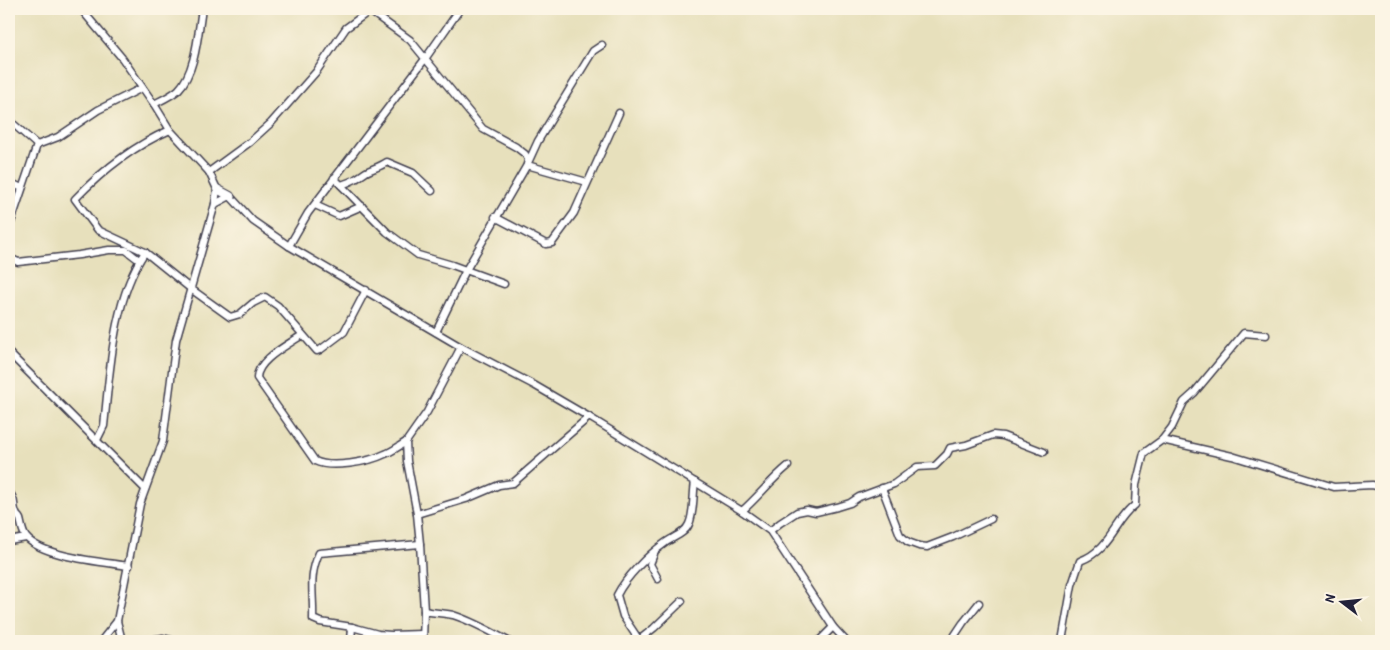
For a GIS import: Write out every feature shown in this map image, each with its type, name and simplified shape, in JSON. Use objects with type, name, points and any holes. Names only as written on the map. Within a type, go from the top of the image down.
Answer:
[{"type":"street","points":[[81,9],[122,58],[170,130],[209,172],[217,189],[230,196],[253,221],[289,246],[461,348],[534,385],[589,417],[742,511],[770,531],[833,627],[846,641]]},
{"type":"street","points":[[154,104],[178,90],[188,74],[196,50],[202,9]]},
{"type":"street","points":[[289,246],[334,178],[425,59],[460,9]]},
{"type":"street","points":[[209,172],[250,142],[271,123],[316,72],[346,28],[371,10],[410,40],[483,129],[521,150],[528,159],[527,165]]},
{"type":"street","points":[[436,332],[466,270],[527,165],[538,141],[593,51],[602,45]]},
{"type":"street","points":[[9,228],[37,146],[58,137],[98,110],[142,88]]},
{"type":"street","points":[[496,217],[549,244],[552,243],[574,213],[619,113]]},
{"type":"street","points":[[9,120],[37,146]]},
{"type":"street","points":[[170,130],[151,138],[99,175],[75,199],[98,230],[145,252],[230,317],[240,314],[253,303],[265,297],[278,306],[317,350],[320,350],[344,332],[366,290]]},
{"type":"street","points":[[341,185],[356,180],[367,171],[380,167],[387,162],[413,173],[432,191]]},
{"type":"street","points":[[527,165],[587,182]]},
{"type":"street","points":[[334,178],[387,232],[418,255],[504,284]]},
{"type":"street","points":[[9,182],[22,188]]},
{"type":"street","points":[[101,641],[117,620],[145,489],[163,441],[176,340],[217,189]]},
{"type":"street","points":[[214,204],[230,196]]},
{"type":"street","points":[[315,205],[339,216],[362,206]]},
{"type":"street","points":[[354,211],[369,214]]},
{"type":"street","points":[[9,254],[12,259],[18,262],[80,256],[109,250],[126,250],[139,260]]},
{"type":"street","points":[[97,440],[104,426],[117,324],[129,283],[139,260],[145,252]]},
{"type":"street","points":[[1062,641],[1072,585],[1080,561],[1088,558],[1103,547],[1126,512],[1135,505],[1136,485],[1144,453],[1162,440],[1172,427],[1184,402],[1194,393],[1244,333],[1266,335]]},
{"type":"street","points":[[302,335],[263,362],[258,370],[257,378],[315,461],[323,465],[366,461],[384,455],[406,442],[427,412],[461,348]]},
{"type":"street","points":[[9,353],[145,489]]},
{"type":"street","points":[[417,514],[466,499],[499,485],[513,483],[589,417]]},
{"type":"street","points":[[770,531],[796,512],[807,510],[816,512],[837,508],[894,484],[917,467],[936,466],[950,448],[966,445],[992,435],[1003,436],[1044,452]]},
{"type":"street","points":[[1162,440],[1232,456],[1334,487],[1372,485],[1381,487]]},
{"type":"street","points":[[406,442],[406,461],[417,514],[420,544],[424,611],[422,638],[391,635],[320,622],[313,619],[311,584],[313,567],[319,553],[420,544]]},
{"type":"street","points":[[742,511],[758,497],[775,476],[788,466]]},
{"type":"street","points":[[682,601],[639,640],[623,616],[617,595],[624,582],[656,550],[686,529],[690,523],[695,482]]},
{"type":"street","points":[[882,488],[900,536],[908,542],[919,546],[927,547],[991,519]]},
{"type":"street","points":[[9,492],[14,498],[16,513],[20,518],[21,528],[26,538],[39,547],[57,554],[129,566]]},
{"type":"street","points":[[9,541],[26,538]]},
{"type":"street","points":[[656,550],[650,564],[658,579]]},
{"type":"street","points":[[951,641],[979,603]]},
{"type":"street","points":[[424,611],[461,618],[508,641]]},
{"type":"street","points":[[117,620],[122,641]]},
{"type":"street","points":[[351,641],[352,627]]},
{"type":"street","points":[[819,641],[833,627]]},
{"type":"street","points":[[145,641],[163,638],[175,641]]}]
